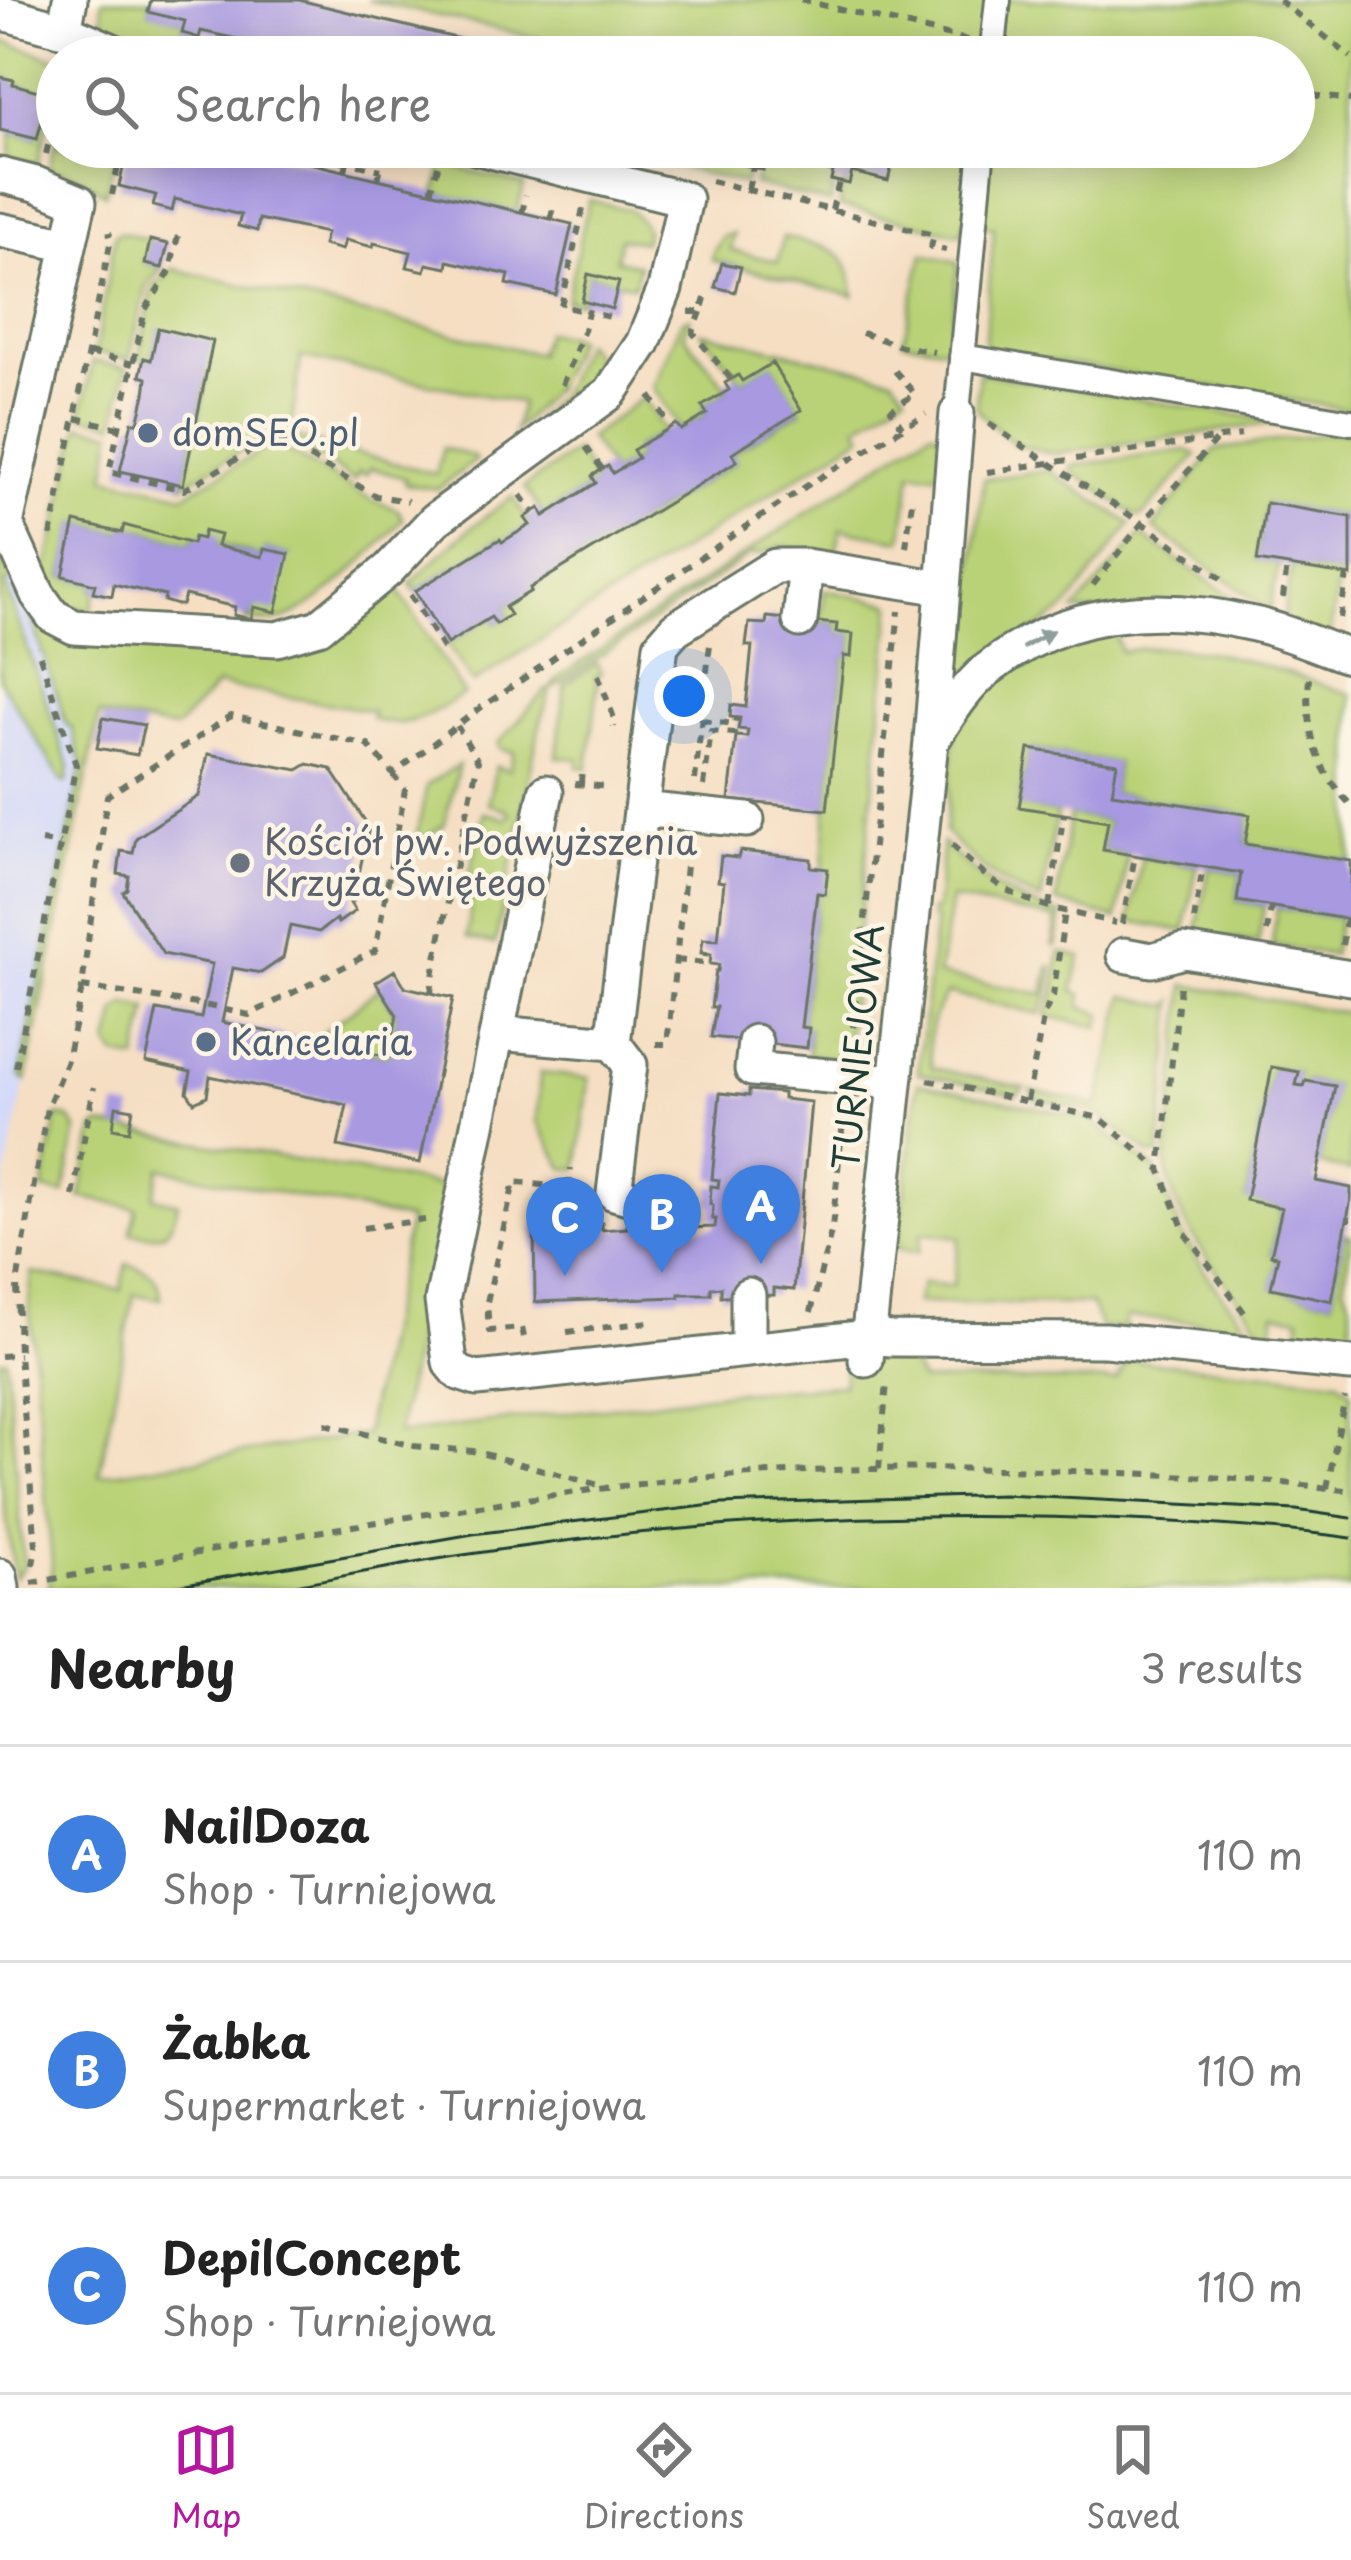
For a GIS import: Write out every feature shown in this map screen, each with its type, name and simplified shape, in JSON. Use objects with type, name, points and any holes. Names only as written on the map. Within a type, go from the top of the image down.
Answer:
[{"type":"street","points":[[998,0],[999,36]]},
{"type":"street","points":[[0,12],[67,15],[96,36]]},
{"type":"street","points":[[0,176],[98,208],[69,245],[6,524],[38,595],[53,616],[74,627],[277,639],[319,627],[388,570],[435,520],[610,393],[643,343],[665,289],[685,199],[542,168]]},
{"type":"street","name":"TURNIEJOWA","points":[[875,1345],[894,1077],[931,742],[980,168]]},
{"type":"street","points":[[0,230],[69,245]]},
{"type":"street","points":[[962,357],[1351,422]]},
{"type":"street","points":[[673,1210],[614,1193],[629,1065],[614,1043],[633,799],[661,645],[675,629],[775,566],[806,566],[943,588]]},
{"type":"street","points":[[800,620],[806,566]]},
{"type":"street","name":"TURNIEJOWA","points":[[931,742],[949,712],[987,670],[1061,626],[1131,612],[1187,613],[1257,624],[1333,651]]},
{"type":"street","points":[[545,792],[442,1301],[450,1362],[459,1373],[477,1379],[748,1349],[1105,1340],[1276,1356],[1349,1376]]},
{"type":"street","points":[[633,799],[692,814],[747,820]]},
{"type":"street","points":[[1124,955],[1151,960],[1184,951],[1351,978]]},
{"type":"street","points":[[497,1033],[614,1043]]},
{"type":"street","points":[[763,1068],[848,1078],[894,1077]]},
{"type":"street","points":[[748,1295],[748,1349]]},
{"type":"street","points":[[0,1576],[2,1588]]},
{"type":"path","points":[[801,0],[949,36]]},
{"type":"path","points":[[1279,0],[1351,57]]},
{"type":"path","points":[[1315,96],[1351,100]]},
{"type":"path","points":[[47,553],[111,239],[98,208],[114,168]]},
{"type":"path","points":[[350,168],[380,175],[382,168]]},
{"type":"path","points":[[431,192],[438,168]]},
{"type":"path","points":[[748,190],[753,168]]},
{"type":"path","points":[[590,176],[561,306],[609,317],[626,310]]},
{"type":"path","points":[[705,179],[936,235],[931,247],[970,254]]},
{"type":"path","points":[[832,210],[839,182]]},
{"type":"path","points":[[178,236],[169,273],[145,310],[109,472],[184,490],[268,441],[281,441],[376,496],[424,503]]},
{"type":"path","points":[[561,388],[588,312]]},
{"type":"path","points":[[700,312],[693,333],[731,379]]},
{"type":"path","points":[[862,333],[925,350]]},
{"type":"path","points":[[90,353],[133,364]]},
{"type":"path","points":[[895,371],[915,394],[891,410],[902,427]]},
{"type":"path","points":[[645,388],[670,427]]},
{"type":"path","points":[[392,774],[812,483],[922,414]]},
{"type":"path","points":[[76,418],[119,428]]},
{"type":"path","points":[[990,425],[1228,583]]},
{"type":"path","points":[[581,439],[602,469]]},
{"type":"path","points":[[974,474],[1217,439],[1142,523],[1061,626]]},
{"type":"path","points":[[1278,632],[1287,566]]},
{"type":"path","points":[[1347,575],[1333,651],[1307,719],[1326,774],[1351,805]]},
{"type":"path","points":[[808,1318],[832,1228],[900,599]]},
{"type":"path","points":[[16,1066],[76,765],[35,640]]},
{"type":"path","points":[[702,720],[735,721],[734,733],[710,730],[703,792],[694,792],[710,643]]},
{"type":"path","points":[[598,675],[614,718],[614,740]]},
{"type":"path","points":[[82,987],[248,1015],[375,952],[405,790],[368,745],[231,716],[107,796],[82,987],[67,1060],[46,1108],[16,1284],[36,1546],[31,1583],[301,1534],[609,1488],[726,1477],[1016,1468],[1174,1475],[1351,1491]]},
{"type":"path","points":[[431,993],[478,761],[457,725]]},
{"type":"path","points":[[582,767],[583,784],[633,799]]},
{"type":"path","points":[[614,1043],[667,1044],[692,814]]},
{"type":"path","points":[[1049,906],[1064,814]]},
{"type":"path","points":[[41,841],[60,844]]},
{"type":"path","points":[[951,844],[1008,891],[1122,924],[1135,856]]},
{"type":"path","points":[[1203,867],[1191,935],[1195,936],[1184,951],[1160,1168],[1186,1233],[1276,1356]]},
{"type":"path","points":[[1027,1101],[1044,1014],[1052,996],[1065,910]]},
{"type":"path","points":[[676,960],[705,963],[706,953]]},
{"type":"path","points":[[894,1077],[1100,1118],[1160,1168]]},
{"type":"path","points":[[73,1196],[94,1087]]},
{"type":"path","points":[[569,1188],[571,1168]]},
{"type":"path","points":[[544,1334],[523,1337],[522,1328],[489,1330],[487,1302],[514,1182],[614,1193]]},
{"type":"path","points":[[363,1228],[442,1217]]},
{"type":"path","points":[[565,1332],[649,1322],[651,1329]]},
{"type":"path","points":[[875,1345],[879,1469]]},
{"type":"path","points":[[0,1356],[19,1355]]},
{"type":"path","points":[[1328,1488],[1349,1376]]},
{"type":"path","points":[[325,1424],[413,1446],[473,1451],[609,1488]]},
{"type":"shaded area","points":[[0,554],[99,714],[0,1207]]},
{"type":"green space","points":[[102,0],[151,0],[149,12],[185,21],[182,33],[186,35],[114,36],[103,29]]},
{"type":"green space","points":[[367,0],[1351,0],[1351,410],[984,350],[994,228],[963,222],[961,234],[839,206],[843,183],[849,184],[852,172],[888,180],[891,168],[1315,168],[1315,36],[529,36]]},
{"type":"green space","points":[[0,40],[36,52],[36,90],[0,77]]},
{"type":"green space","points":[[12,133],[36,139],[36,163],[9,157]]},
{"type":"green space","points":[[52,168],[112,168],[105,194],[79,176]]},
{"type":"green space","points":[[442,168],[524,185],[517,212],[436,193]]},
{"type":"green space","points":[[682,168],[749,168],[745,184]]},
{"type":"green space","points":[[758,168],[833,172],[830,203],[754,184]]},
{"type":"green space","points":[[589,200],[630,210],[642,222],[644,242],[620,238],[616,260],[639,265],[634,286],[589,274],[582,301],[566,301]]},
{"type":"green space","points":[[120,232],[150,240],[145,263],[162,268],[147,285],[129,360],[95,352],[115,235]]},
{"type":"green space","points":[[734,234],[730,250],[778,262],[783,237],[834,251],[847,266],[854,296],[712,260],[723,236]]},
{"type":"green space","points":[[923,254],[958,262],[950,348],[903,341]]},
{"type":"green space","points":[[173,269],[538,354],[545,332],[576,338],[553,390],[514,431],[521,403],[301,357],[290,436],[436,474],[443,448],[476,460],[438,489],[405,484],[405,478],[371,468],[366,475],[359,472],[354,481],[277,439],[251,446],[183,485],[208,375],[159,329],[151,360],[139,358],[153,288]]},
{"type":"green space","points":[[690,318],[684,335],[729,390],[703,406],[707,414],[681,430],[653,387],[680,325]]},
{"type":"green space","points":[[701,332],[893,377],[906,393],[858,426],[863,435],[473,683],[447,644],[491,617],[496,624],[510,616],[505,607],[530,588],[736,462],[732,453],[801,411],[772,364],[742,381]]},
{"type":"green space","points":[[583,342],[596,363],[592,380],[543,422],[526,430],[561,393]]},
{"type":"green space","points":[[93,361],[127,368],[115,424],[81,415]]},
{"type":"green space","points":[[979,373],[1274,423],[1054,454],[1014,444],[981,414],[976,406]]},
{"type":"green space","points":[[643,397],[664,431],[634,449],[638,458],[613,473],[589,438]]},
{"type":"green space","points":[[80,425],[113,432],[106,477],[184,495],[270,446],[279,446],[398,510],[403,519],[326,593],[291,616],[268,622],[246,618],[252,618],[254,607],[289,555],[265,549],[262,557],[194,537],[192,544],[125,525],[122,533],[76,522],[63,576],[95,584],[96,593],[91,611],[61,604],[46,572]]},
{"type":"green space","points":[[932,430],[941,435],[939,474],[912,472],[902,540],[841,529],[835,555],[781,546],[753,553],[550,690],[495,944],[467,937],[469,876],[484,813],[506,818],[510,814],[488,804],[496,766],[509,770],[514,752],[498,744],[546,690]]},
{"type":"green space","points":[[1351,433],[1351,517],[1266,504],[1257,560],[1279,564],[1270,610],[1153,528],[1215,450]]},
{"type":"green space","points":[[1187,450],[1197,455],[1138,517],[1071,471],[1072,466]]},
{"type":"green space","points":[[576,451],[596,483],[544,515],[524,487]]},
{"type":"green space","points":[[1048,470],[1131,524],[1065,610],[959,682],[984,479]]},
{"type":"green space","points":[[513,497],[530,525],[415,591],[411,583],[423,571]]},
{"type":"green space","points":[[1141,535],[1260,616],[1074,611]]},
{"type":"green space","points":[[0,554],[13,579],[5,584],[69,766],[67,782],[0,680]]},
{"type":"green space","points":[[1292,566],[1339,574],[1330,638],[1282,624]]},
{"type":"green space","points":[[393,589],[399,591],[464,694],[420,718],[383,722],[371,718],[372,711],[217,685],[175,729],[99,715],[26,1081],[20,1076],[82,765],[27,604],[63,641],[247,651],[325,640]]},
{"type":"green space","points":[[825,590],[892,606],[842,1059],[808,1055],[809,1029],[801,1027],[817,893],[825,893],[827,809],[844,656],[851,656],[853,635],[836,632],[837,624],[821,622]]},
{"type":"green space","points":[[1113,628],[1121,652],[1179,648],[1208,652],[1351,694],[1351,861],[1245,844],[1249,815],[1112,793],[1117,763],[1030,749],[1019,806],[1057,813],[1041,900],[1001,881],[966,853],[945,832],[955,730],[997,679],[1053,645]]},
{"type":"green space","points":[[597,663],[601,674],[595,677],[588,768],[578,767],[579,759],[557,757],[565,685]]},
{"type":"green space","points":[[459,765],[444,825],[415,844],[427,785]]},
{"type":"green space","points":[[1070,815],[1108,821],[1103,850],[1128,855],[1117,919],[1056,902]]},
{"type":"green space","points":[[943,843],[997,888],[1062,915],[1056,946],[1057,919],[951,899],[938,975],[1044,994],[1049,967],[1053,967],[1040,1014],[947,993],[933,1020],[932,1068],[1024,1088],[1017,1095],[918,1073],[935,920],[931,911],[936,910]]},
{"type":"green space","points":[[1142,857],[1197,866],[1185,931],[1130,921]]},
{"type":"green space","points":[[1209,868],[1241,873],[1237,901],[1264,906],[1258,943],[1197,933]]},
{"type":"green space","points":[[1277,908],[1339,918],[1332,955],[1272,945]]},
{"type":"green space","points":[[1060,952],[1081,957],[1073,990],[1082,995],[1080,1007],[1103,1014],[1099,1027],[1046,1016]]},
{"type":"green space","points":[[1185,985],[1351,1014],[1351,1171],[1319,1164],[1334,1086],[1306,1081],[1304,1086],[1296,1085],[1298,1072],[1272,1067],[1246,1199],[1282,1208],[1271,1254],[1278,1256],[1272,1288],[1332,1301],[1344,1234],[1351,1236],[1344,1286],[1351,1304],[1347,1352],[1299,1344],[1300,1317],[1275,1313],[1271,1341],[1206,1256],[1179,1209],[1166,1161]]},
{"type":"green space","points":[[380,988],[397,1015],[389,1057],[313,1041]]},
{"type":"green space","points":[[1124,996],[1169,1006],[1174,1001],[1159,1155],[1151,1155],[1101,1116],[1034,1099],[1030,1090],[1098,1105]]},
{"type":"green space","points":[[127,1004],[148,1009],[137,1060],[116,1056],[109,1045],[117,1011]]},
{"type":"green space","points":[[540,1073],[589,1078],[578,1169],[564,1168],[537,1122]]},
{"type":"green space","points":[[918,1083],[1093,1122],[1155,1169],[1182,1235],[1214,1285],[1260,1340],[1227,1336],[1227,1324],[1126,1317],[1125,1328],[1101,1328],[1091,1304],[916,1303],[922,1283],[953,1286],[960,1237],[922,1232],[919,1252],[898,1249]]},
{"type":"green space","points":[[57,1116],[69,1118],[77,1129],[64,1194],[43,1190]]},
{"type":"green space","points":[[99,1125],[448,1187],[397,1434],[733,1392],[843,1385],[848,1355],[908,1357],[921,1381],[1116,1381],[1129,1360],[1338,1380],[1351,1391],[1351,1588],[49,1588],[52,1563],[29,1303],[32,1273],[121,1290],[127,1264],[147,1271],[158,1285],[161,1299],[134,1294],[99,1475],[365,1434],[409,1220],[160,1168],[154,1197],[178,1203],[173,1222],[158,1234],[131,1233],[136,1208],[80,1197]]},
{"type":"green space","points":[[6,1359],[24,1567],[15,1577],[0,1474],[0,1360]]},
{"type":"building","points":[[151,0],[299,0],[447,36],[224,36],[201,31],[200,36],[192,36],[182,33],[185,21],[148,12]]},
{"type":"building","points":[[0,77],[36,90],[36,139],[0,130]]},
{"type":"building","points":[[123,168],[331,168],[572,224],[556,295],[507,284],[509,275],[448,261],[447,268],[407,267],[411,252],[374,243],[373,247],[345,240],[342,250],[323,245],[326,233],[259,219],[257,231],[238,226],[241,215],[175,199],[172,211],[153,206],[156,195],[119,186]]},
{"type":"building","points":[[815,168],[891,168],[888,181],[852,172],[849,184],[831,180],[833,172]]},
{"type":"building","points":[[150,240],[168,244],[162,268],[145,264]]},
{"type":"building","points":[[722,263],[741,267],[735,292],[715,287]]},
{"type":"building","points":[[588,274],[619,282],[612,309],[582,301]]},
{"type":"building","points":[[158,328],[213,341],[183,485],[120,471],[132,422],[138,423],[145,394],[147,378],[140,376],[144,358],[151,360]]},
{"type":"building","points":[[772,363],[801,410],[732,453],[737,461],[530,588],[505,607],[510,615],[496,624],[491,617],[447,644],[415,591],[530,525],[525,518],[533,512],[540,508],[544,516],[596,483],[592,476],[602,469],[608,466],[613,473],[638,458],[633,450],[676,424],[681,430],[707,414],[702,406],[729,390],[725,383],[738,375],[742,381]]},
{"type":"building","points":[[1266,503],[1351,517],[1351,576],[1257,561]]},
{"type":"building","points":[[75,522],[122,533],[124,525],[192,544],[194,537],[202,539],[204,531],[220,535],[217,546],[262,557],[264,549],[289,554],[276,612],[254,607],[251,619],[234,615],[235,607],[185,595],[182,605],[177,605],[164,601],[165,596],[114,584],[112,596],[93,592],[95,584],[63,576]]},
{"type":"building","points":[[767,617],[837,624],[836,632],[853,634],[851,657],[844,656],[827,810],[729,800],[736,736],[747,737],[748,730],[738,729],[740,718],[730,717],[731,705],[746,707],[752,646],[746,646],[749,623],[766,624]]},
{"type":"building","points":[[103,718],[144,725],[137,755],[97,748]]},
{"type":"building","points":[[1029,749],[1117,763],[1112,793],[1250,815],[1245,844],[1351,861],[1351,920],[1237,901],[1241,873],[1103,850],[1108,821],[1019,807]]},
{"type":"building","points":[[208,754],[298,770],[308,764],[331,769],[369,827],[350,903],[355,911],[319,932],[290,926],[283,958],[261,973],[233,968],[222,1022],[389,1057],[397,1015],[376,982],[395,970],[405,987],[453,998],[420,1163],[338,1146],[347,1105],[210,1076],[207,1096],[194,1102],[187,1092],[191,1072],[146,1062],[157,1010],[201,1018],[212,964],[163,954],[123,892],[129,876],[118,874],[121,851],[133,853],[136,838],[199,796]]},
{"type":"building","points":[[740,851],[811,859],[811,867],[828,869],[825,894],[817,893],[801,1027],[809,1028],[807,1048],[711,1037],[719,965],[710,964],[711,954],[701,953],[703,939],[718,940],[724,882],[718,881],[721,856],[738,858]]},
{"type":"building","points":[[1272,1067],[1299,1072],[1296,1085],[1304,1086],[1306,1081],[1335,1086],[1316,1181],[1351,1188],[1332,1301],[1271,1288],[1278,1256],[1271,1255],[1282,1208],[1246,1200]]},
{"type":"building","points":[[749,1090],[811,1102],[794,1290],[774,1288],[774,1295],[721,1296],[721,1287],[711,1288],[711,1294],[679,1297],[535,1302],[534,1226],[602,1223],[602,1230],[627,1225],[715,1227],[710,1204],[711,1186],[718,1187],[719,1180],[712,1179],[720,1093],[749,1096]]},
{"type":"building","points":[[116,1106],[133,1109],[129,1131],[113,1128]]},
{"type":"tram line","points":[[162,1588],[473,1534],[721,1504],[1003,1495],[1296,1510],[1351,1518]]},
{"type":"tram line","points":[[279,1588],[555,1542],[790,1521],[1105,1519],[1351,1538]]},
{"type":"place","name":"domSEO.pl","points":[[148,433]]},
{"type":"place","name":"Kościół pw. Podwyższenia Krzyża Świętego","points":[[240,863]]},
{"type":"place","name":"Kancelaria","points":[[206,1042]]},
{"type":"place","name":"NailDoza","points":[[761,1264]]},
{"type":"place","name":"Żabka","points":[[662,1273]]},
{"type":"place","name":"DepilConcept","points":[[565,1276]]}]
